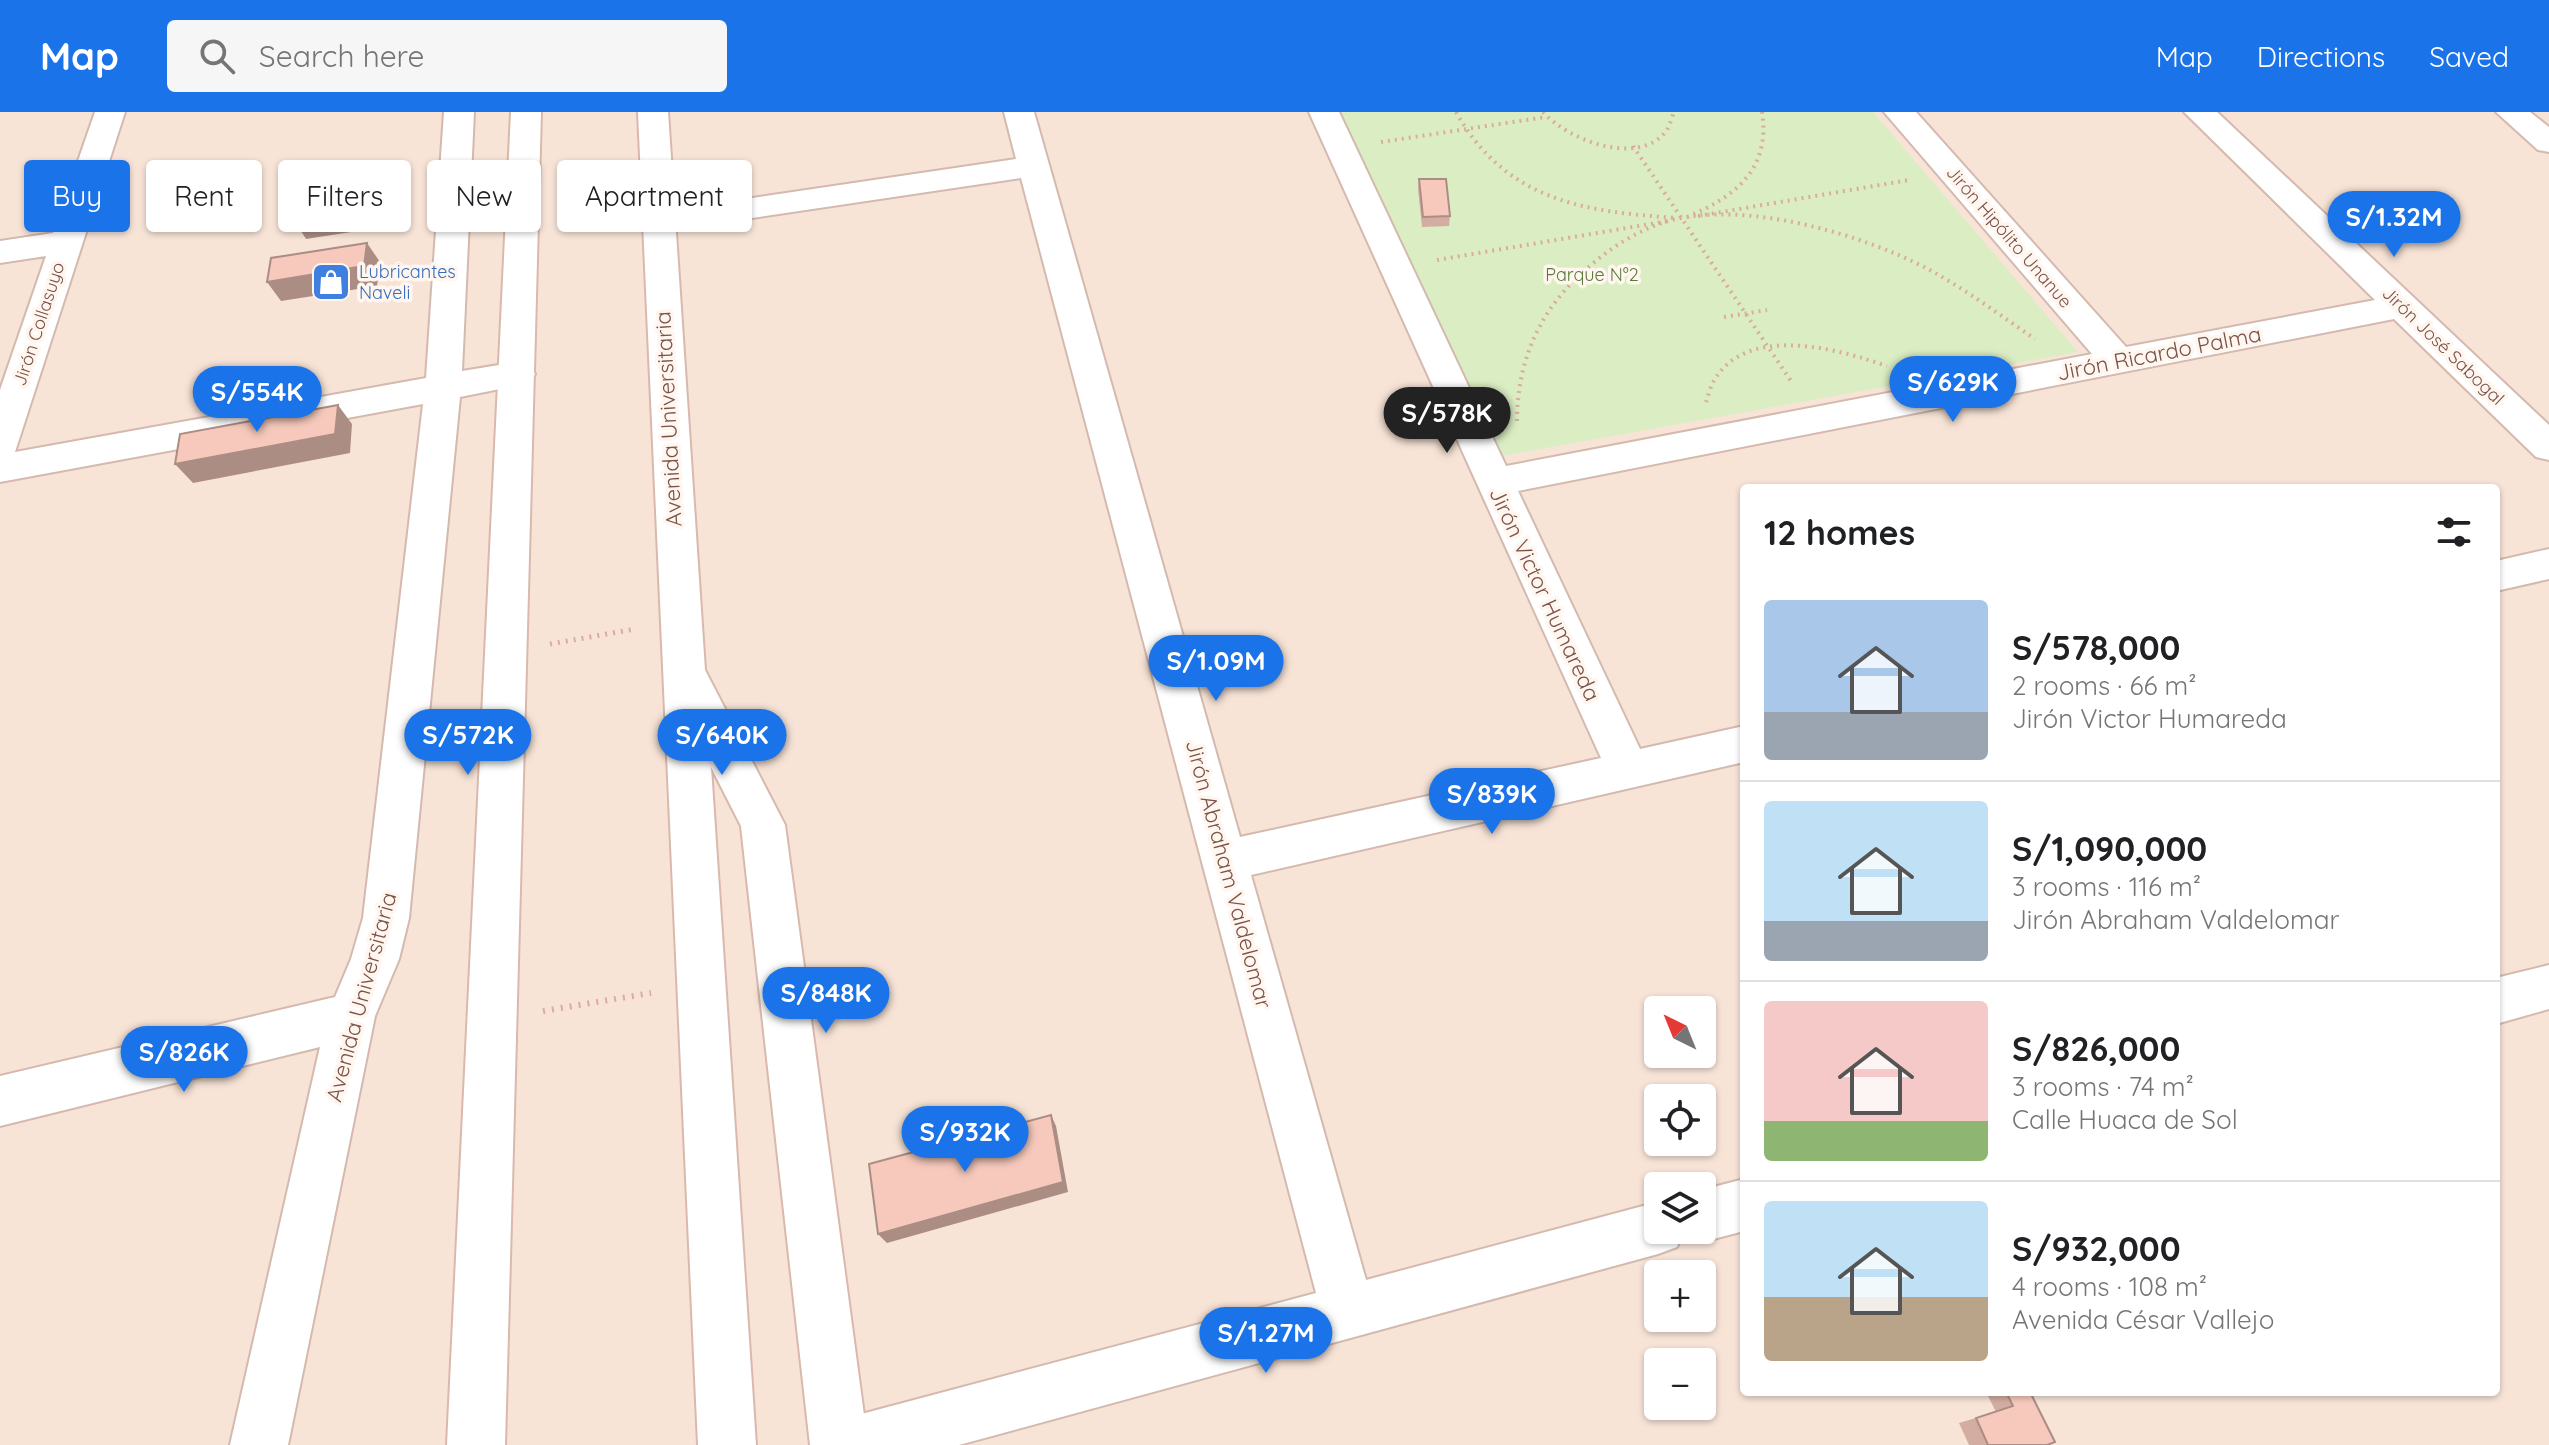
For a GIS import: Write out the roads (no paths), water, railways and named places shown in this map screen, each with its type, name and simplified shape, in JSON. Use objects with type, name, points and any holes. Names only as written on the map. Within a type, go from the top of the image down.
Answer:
[{"type":"street","name":"Jirón Collasuyo","points":[[0,445],[110,112]]},
{"type":"street","name":"Avenida Universitaria","points":[[259,1445],[351,1016],[375,959],[386,918],[443,388],[459,112]]},
{"type":"street","points":[[476,1445],[526,112]]},
{"type":"street","name":"Avenida Universitaria","points":[[653,112],[654,160]]},
{"type":"street","name":"Jirón Abraham Valdelomar","points":[[1019,112],[1348,1312]]},
{"type":"street","name":"Jirón Victor Humareda","points":[[1324,112],[1508,479],[1628,770]]},
{"type":"street","name":"Jirón Hipólito Unanue","points":[[1899,112],[2104,364]]},
{"type":"street","name":"Jirón José Sabogal","points":[[2199,112],[2549,447]]},
{"type":"street","points":[[2511,112],[2549,143]]},
{"type":"street","points":[[752,197],[1035,166]]},
{"type":"street","name":"Avenida Universitaria","points":[[657,232],[727,1445]]},
{"type":"street","points":[[0,252],[66,242]]},
{"type":"street","name":"Jirón Ricardo Palma","points":[[1508,479],[2402,306]]},
{"type":"street","points":[[0,468],[517,374]]},
{"type":"street","points":[[2500,575],[2549,564]]},
{"type":"street","points":[[680,643],[763,825],[839,1445]]},
{"type":"street","points":[[1225,861],[1740,745]]},
{"type":"street","points":[[2500,1000],[2549,987]]},
{"type":"street","points":[[0,1101],[351,1016]]},
{"type":"street","points":[[1716,1212],[1740,1206]]},
{"type":"street","points":[[854,1445],[1644,1232]]},
{"type":"place","name":"Lubricantes Naveli","points":[[331,282]]},
{"type":"park label","name":"Parque N°2","points":[[1592,275]]}]
